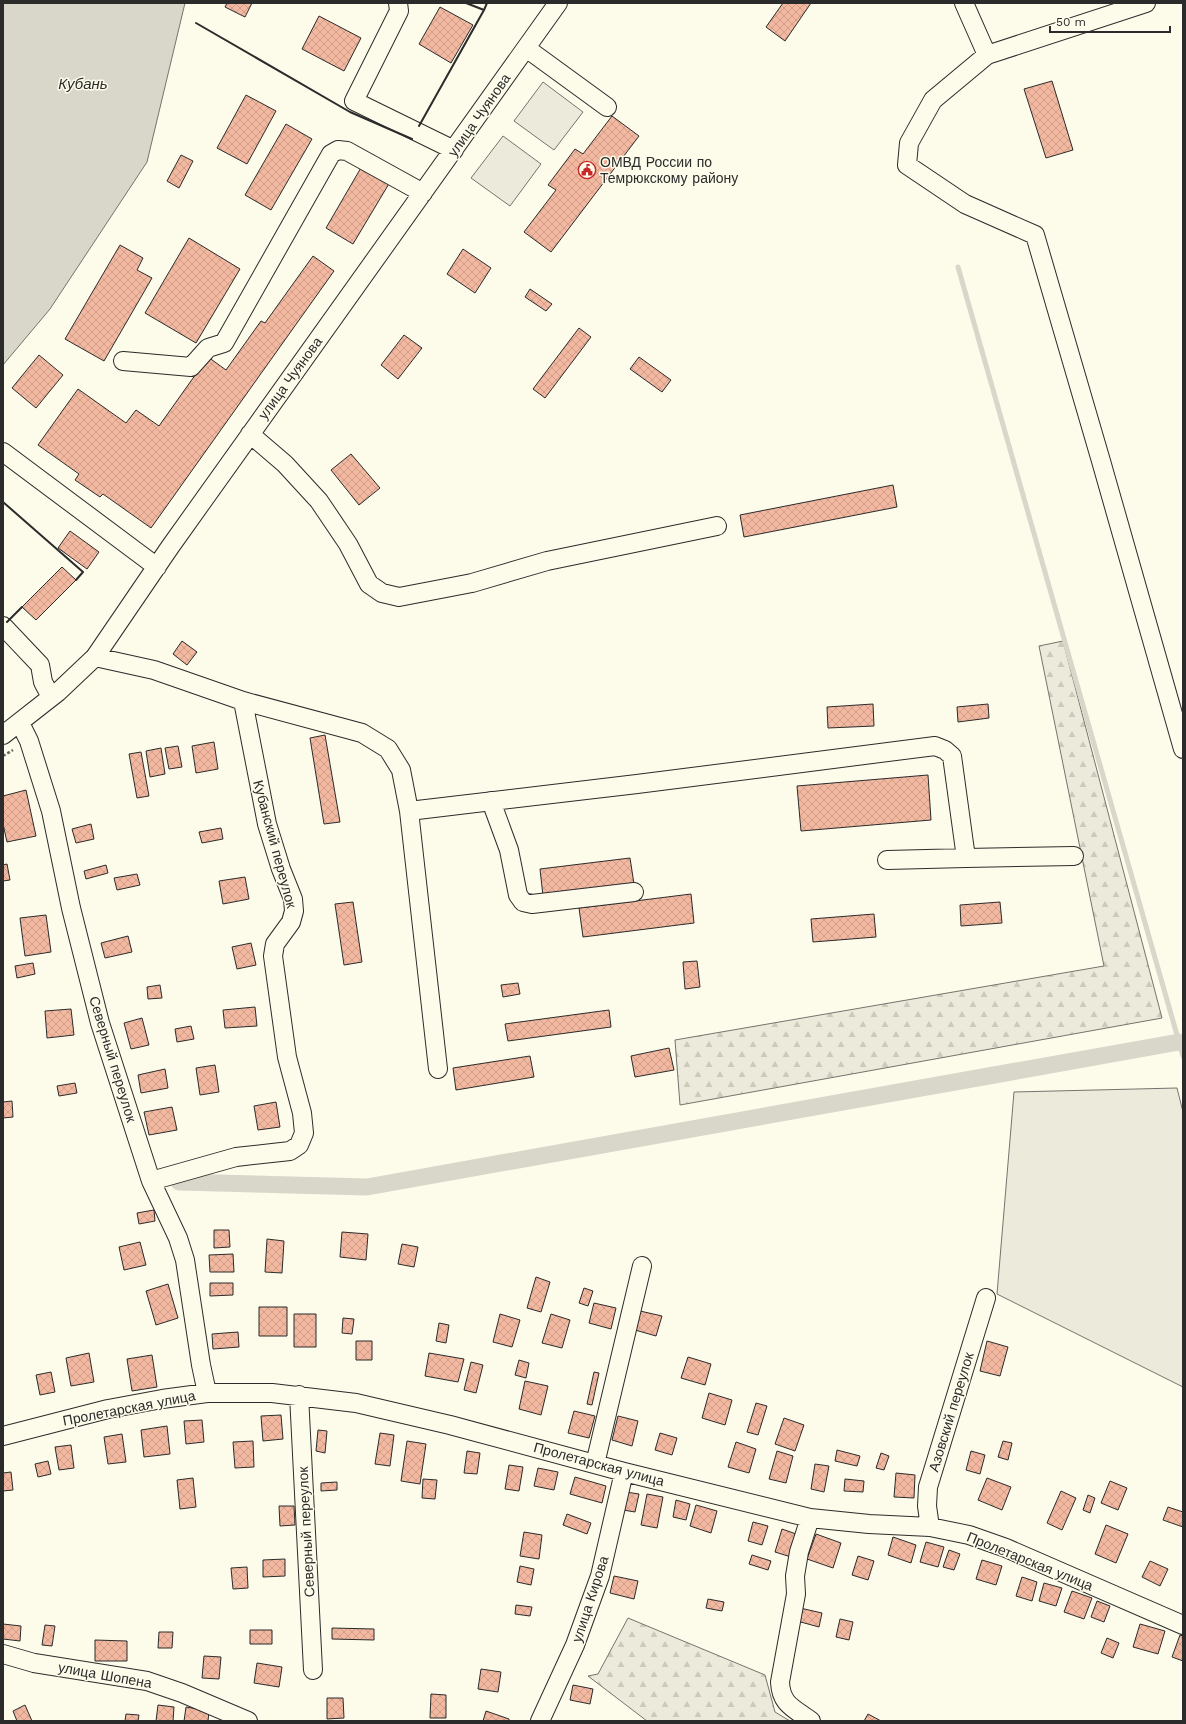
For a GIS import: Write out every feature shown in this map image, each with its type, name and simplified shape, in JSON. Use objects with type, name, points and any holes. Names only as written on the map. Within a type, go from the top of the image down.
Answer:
[{"type":"street","points":[[398,3],[399,11],[354,101],[454,150]]},
{"type":"street","name":"улица Чуянова","points":[[3,735],[51,697],[95,657],[250,434],[423,194],[558,3]]},
{"type":"street","points":[[964,3],[987,55]]},
{"type":"street","points":[[1146,3],[987,55],[933,100],[909,143],[907,165],[965,204],[1035,235],[1102,461],[1183,749]]},
{"type":"street","points":[[526,48],[607,107]]},
{"type":"street","points":[[123,361],[191,367],[208,348],[224,343],[331,154],[338,150],[347,151],[423,194]]},
{"type":"street","points":[[250,434],[285,464],[319,500],[348,544],[369,584],[382,593],[393,596],[399,597],[472,583],[547,561],[717,526]]},
{"type":"street","points":[[3,452],[157,567]]},
{"type":"street","points":[[3,626],[40,665],[43,682],[51,697]]},
{"type":"street","points":[[95,657],[154,670],[243,701],[362,733],[388,749],[401,770],[409,811],[438,1069]]},
{"type":"street","name":"Кубанский переулок","points":[[152,1181],[236,1157],[290,1151],[298,1145],[304,1133],[302,1113],[287,1057],[273,956],[275,944],[291,922],[294,911],[293,899],[280,869],[267,824],[243,701]]},
{"type":"street","name":"Северный переулок","points":[[20,723],[29,741],[51,811],[71,908],[100,1023],[152,1181],[178,1238],[185,1260],[201,1365],[207,1393]]},
{"type":"street","points":[[409,811],[935,746],[945,750],[952,756],[966,858]]},
{"type":"street","points":[[490,801],[509,850],[518,895],[523,902],[532,904],[634,892]]},
{"type":"street","points":[[887,860],[1074,856]]},
{"type":"street","points":[[595,1464],[642,1266]]},
{"type":"street","name":"Азовский переулок","points":[[930,1527],[927,1506],[928,1486],[986,1298]]},
{"type":"street","name":"Пролетарская улица","points":[[3,1436],[108,1409],[162,1399],[207,1393],[272,1393],[299,1395],[356,1403],[450,1425],[624,1472],[810,1518],[869,1524],[930,1527],[969,1535],[1006,1548],[1183,1625]]},
{"type":"street","name":"Северный переулок","points":[[299,1395],[313,1670]]},
{"type":"street","name":"улица Кирова","points":[[540,1721],[575,1645],[600,1576],[624,1472]]},
{"type":"street","points":[[810,1518],[799,1552],[795,1576],[796,1594],[780,1682],[784,1700],[811,1721]]},
{"type":"street","name":"улица Шопена","points":[[3,1654],[34,1663],[147,1681],[182,1693],[248,1721]]},
{"type":"green space","points":[[543,82],[583,112],[554,150],[514,121]]},
{"type":"green space","points":[[503,136],[541,164],[510,206],[471,178]]},
{"type":"green space","points":[[1063,641],[1162,1018],[680,1105],[675,1040],[1104,966],[1039,646]]},
{"type":"green space","points":[[1177,1088],[1183,1112],[1183,1387],[997,1294],[1014,1092]]},
{"type":"green space","points":[[628,1618],[765,1675],[775,1712],[790,1721],[647,1721],[588,1676],[598,1674]]},
{"type":"water","name":"Кубань","points":[[3,3],[185,3],[147,162],[50,309],[3,365]]},
{"type":"building","points":[[227,3],[252,3],[245,17],[225,7]]},
{"type":"building","points":[[783,3],[811,3],[785,41],[766,27]]},
{"type":"building","points":[[440,7],[473,25],[451,63],[419,44]]},
{"type":"building","points":[[319,16],[361,38],[344,71],[302,49]]},
{"type":"building","points":[[1052,81],[1073,150],[1046,158],[1024,89]]},
{"type":"building","points":[[246,95],[276,111],[247,164],[217,148]]},
{"type":"building","name":"ОМВД России по Темрюкскому району","points":[[612,116],[639,136],[551,252],[524,232],[556,190],[548,185],[575,149],[583,154]]},
{"type":"building","points":[[286,124],[312,139],[271,210],[245,195]]},
{"type":"building","points":[[181,155],[193,161],[179,188],[167,181]]},
{"type":"building","points":[[362,166],[390,182],[353,244],[326,228]]},
{"type":"building","points":[[189,238],[240,269],[196,343],[145,313]]},
{"type":"building","points":[[120,245],[143,258],[137,270],[152,278],[104,361],[65,339]]},
{"type":"building","points":[[463,249],[491,268],[475,293],[447,274]]},
{"type":"building","points":[[313,256],[334,271],[151,528],[103,494],[100,497],[75,480],[79,474],[38,445],[78,389],[126,423],[136,410],[159,426],[208,357],[226,370],[261,321],[265,323]]},
{"type":"building","points":[[530,289],[552,304],[546,311],[525,297]]},
{"type":"building","points":[[579,328],[591,337],[545,398],[533,389]]},
{"type":"building","points":[[404,335],[422,348],[398,379],[381,365]]},
{"type":"building","points":[[39,355],[63,375],[36,408],[12,388]]},
{"type":"building","points":[[639,357],[671,380],[662,392],[630,369]]},
{"type":"building","points":[[351,454],[380,488],[359,505],[331,470]]},
{"type":"building","points":[[893,485],[897,507],[744,537],[740,515]]},
{"type":"building","points":[[70,531],[99,552],[87,569],[58,548]]},
{"type":"building","points":[[62,567],[76,580],[36,620],[22,607]]},
{"type":"building","points":[[182,641],[197,652],[187,665],[173,654]]},
{"type":"building","points":[[873,704],[874,726],[828,728],[827,707]]},
{"type":"building","points":[[988,704],[989,718],[958,722],[957,707]]},
{"type":"building","points":[[325,735],[340,822],[324,824],[310,738]]},
{"type":"building","points":[[214,742],[218,769],[196,773],[192,746]]},
{"type":"building","points":[[178,746],[182,767],[169,769],[165,748]]},
{"type":"building","points":[[161,748],[165,774],[150,777],[146,751]]},
{"type":"building","points":[[141,752],[149,796],[137,798],[129,754]]},
{"type":"building","points":[[928,775],[931,820],[801,831],[797,786]]},
{"type":"building","points":[[26,790],[36,836],[7,842],[3,824],[3,796]]},
{"type":"building","points":[[91,824],[94,839],[76,843],[72,829]]},
{"type":"building","points":[[221,828],[223,839],[202,843],[199,832]]},
{"type":"building","points":[[630,858],[634,884],[543,896],[540,869]]},
{"type":"building","points":[[7,864],[10,880],[3,881],[3,865]]},
{"type":"building","points":[[106,865],[108,873],[86,879],[84,871]]},
{"type":"building","points":[[137,874],[140,885],[117,890],[114,878]]},
{"type":"building","points":[[245,877],[249,899],[223,904],[219,881]]},
{"type":"building","points":[[691,894],[694,923],[583,937],[579,908]]},
{"type":"building","points":[[353,902],[362,962],[344,965],[335,904]]},
{"type":"building","points":[[1000,902],[1002,923],[961,926],[960,905]]},
{"type":"building","points":[[874,914],[876,937],[813,942],[811,919]]},
{"type":"building","points":[[46,915],[51,952],[25,956],[20,918]]},
{"type":"building","points":[[128,936],[132,952],[105,958],[101,943]]},
{"type":"building","points":[[251,943],[256,965],[237,969],[232,947]]},
{"type":"building","points":[[697,961],[700,987],[685,989],[683,962]]},
{"type":"building","points":[[33,963],[35,974],[17,978],[15,966]]},
{"type":"building","points":[[518,983],[520,994],[503,997],[501,985]]},
{"type":"building","points":[[160,985],[162,998],[148,999],[147,987]]},
{"type":"building","points":[[255,1007],[257,1026],[225,1028],[223,1010]]},
{"type":"building","points":[[71,1009],[74,1035],[47,1038],[45,1011]]},
{"type":"building","points":[[609,1010],[611,1027],[508,1041],[505,1024]]},
{"type":"building","points":[[142,1018],[149,1045],[131,1049],[124,1023]]},
{"type":"building","points":[[191,1026],[194,1039],[177,1042],[175,1029]]},
{"type":"building","points":[[669,1048],[674,1070],[635,1077],[631,1056]]},
{"type":"building","points":[[530,1056],[534,1077],[456,1090],[453,1068]]},
{"type":"building","points":[[215,1065],[219,1092],[200,1095],[196,1068]]},
{"type":"building","points":[[165,1069],[168,1088],[141,1093],[138,1075]]},
{"type":"building","points":[[75,1083],[77,1093],[59,1096],[57,1086]]},
{"type":"building","points":[[12,1101],[13,1117],[3,1118],[3,1102]]},
{"type":"building","points":[[276,1102],[280,1127],[258,1130],[254,1106]]},
{"type":"building","points":[[172,1107],[177,1130],[149,1135],[144,1112]]},
{"type":"building","points":[[154,1210],[155,1221],[139,1224],[137,1213]]},
{"type":"building","points":[[214,1230],[229,1230],[230,1247],[214,1248]]},
{"type":"building","points":[[342,1232],[368,1234],[366,1260],[340,1257]]},
{"type":"building","points":[[267,1239],[284,1241],[282,1273],[265,1272]]},
{"type":"building","points":[[140,1242],[146,1265],[124,1270],[119,1247]]},
{"type":"building","points":[[402,1244],[418,1247],[414,1267],[398,1264]]},
{"type":"building","points":[[233,1254],[234,1272],[210,1272],[209,1255]]},
{"type":"building","points":[[536,1277],[550,1282],[541,1312],[527,1308]]},
{"type":"building","points":[[210,1283],[233,1283],[233,1295],[210,1296]]},
{"type":"building","points":[[168,1284],[178,1318],[156,1325],[146,1291]]},
{"type":"building","points":[[584,1288],[593,1291],[588,1306],[579,1303]]},
{"type":"building","points":[[594,1303],[616,1308],[611,1329],[589,1323]]},
{"type":"building","points":[[259,1307],[287,1307],[287,1336],[259,1336]]},
{"type":"building","points":[[640,1311],[662,1316],[656,1336],[635,1330]]},
{"type":"building","points":[[294,1314],[316,1314],[316,1347],[294,1347]]},
{"type":"building","points":[[500,1314],[520,1320],[512,1347],[493,1342]]},
{"type":"building","points":[[551,1314],[570,1320],[562,1348],[542,1343]]},
{"type":"building","points":[[343,1318],[354,1319],[352,1334],[342,1333]]},
{"type":"building","points":[[439,1323],[449,1325],[446,1343],[436,1341]]},
{"type":"building","points":[[238,1332],[239,1347],[213,1349],[212,1334]]},
{"type":"building","points":[[356,1341],[372,1341],[372,1360],[356,1360]]},
{"type":"building","points":[[987,1341],[1008,1347],[1000,1376],[980,1371]]},
{"type":"building","points":[[89,1353],[94,1382],[71,1386],[66,1358]]},
{"type":"building","points":[[429,1353],[464,1359],[458,1382],[425,1376]]},
{"type":"building","points":[[152,1355],[157,1387],[132,1391],[127,1359]]},
{"type":"building","points":[[688,1357],[711,1364],[705,1385],[681,1378]]},
{"type":"building","points":[[519,1360],[529,1363],[526,1378],[515,1375]]},
{"type":"building","points":[[471,1362],[483,1365],[476,1393],[464,1390]]},
{"type":"building","points":[[51,1372],[55,1392],[40,1395],[36,1375]]},
{"type":"building","points":[[594,1372],[599,1373],[592,1405],[587,1404]]},
{"type":"building","points":[[525,1381],[548,1386],[541,1415],[519,1409]]},
{"type":"building","points":[[709,1393],[732,1400],[725,1425],[702,1418]]},
{"type":"building","points":[[756,1403],[767,1406],[758,1435],[747,1432]]},
{"type":"building","points":[[574,1411],[595,1416],[589,1438],[568,1433]]},
{"type":"building","points":[[281,1415],[283,1439],[263,1441],[261,1416]]},
{"type":"building","points":[[618,1416],[638,1421],[632,1446],[612,1440]]},
{"type":"building","points":[[784,1418],[804,1425],[795,1451],[775,1444]]},
{"type":"building","points":[[202,1420],[204,1442],[186,1444],[184,1421]]},
{"type":"building","points":[[167,1426],[170,1454],[144,1457],[141,1430]]},
{"type":"building","points":[[318,1430],[327,1431],[325,1453],[316,1451]]},
{"type":"building","points":[[380,1433],[394,1435],[390,1466],[375,1464]]},
{"type":"building","points":[[660,1433],[677,1438],[672,1455],[655,1450]]},
{"type":"building","points":[[122,1434],[126,1462],[108,1464],[104,1437]]},
{"type":"building","points":[[253,1441],[254,1467],[235,1468],[233,1442]]},
{"type":"building","points":[[407,1441],[426,1444],[420,1484],[401,1481]]},
{"type":"building","points":[[1003,1441],[1012,1443],[1008,1460],[998,1457]]},
{"type":"building","points":[[736,1442],[756,1449],[749,1473],[728,1467]]},
{"type":"building","points":[[71,1445],[74,1468],[59,1470],[55,1447]]},
{"type":"building","points":[[837,1450],[860,1456],[857,1466],[835,1461]]},
{"type":"building","points":[[467,1451],[480,1453],[477,1474],[464,1473]]},
{"type":"building","points":[[777,1451],[793,1456],[786,1483],[769,1479]]},
{"type":"building","points":[[971,1451],[985,1455],[980,1474],[966,1470]]},
{"type":"building","points":[[881,1453],[889,1456],[884,1470],[876,1468]]},
{"type":"building","points":[[48,1461],[51,1474],[38,1477],[35,1464]]},
{"type":"building","points":[[815,1464],[829,1466],[824,1492],[811,1489]]},
{"type":"building","points":[[509,1465],[523,1467],[519,1491],[505,1489]]},
{"type":"building","points":[[538,1468],[558,1472],[554,1490],[534,1486]]},
{"type":"building","points":[[11,1472],[13,1490],[3,1491],[3,1473]]},
{"type":"building","points":[[896,1473],[915,1475],[914,1498],[894,1497]]},
{"type":"building","points":[[575,1477],[606,1486],[602,1503],[570,1494]]},
{"type":"building","points":[[193,1478],[196,1507],[180,1509],[177,1480]]},
{"type":"building","points":[[987,1478],[1011,1487],[1002,1510],[978,1500]]},
{"type":"building","points":[[423,1479],[437,1480],[435,1499],[422,1498]]},
{"type":"building","points":[[845,1479],[864,1481],[863,1492],[844,1491]]},
{"type":"building","points":[[1110,1481],[1127,1488],[1118,1510],[1101,1503]]},
{"type":"building","points":[[337,1482],[337,1490],[321,1491],[321,1483]]},
{"type":"building","points":[[1061,1491],[1076,1498],[1062,1530],[1047,1523]]},
{"type":"building","points":[[626,1492],[639,1494],[635,1512],[623,1510]]},
{"type":"building","points":[[647,1494],[663,1497],[657,1528],[641,1525]]},
{"type":"building","points":[[1088,1495],[1095,1498],[1090,1513],[1083,1510]]},
{"type":"building","points":[[676,1500],[690,1504],[686,1520],[673,1517]]},
{"type":"building","points":[[696,1505],[717,1511],[711,1533],[690,1526]]},
{"type":"building","points":[[279,1506],[294,1506],[295,1525],[280,1526]]},
{"type":"building","points":[[1168,1507],[1183,1512],[1183,1527],[1163,1520]]},
{"type":"building","points":[[567,1514],[591,1523],[587,1534],[563,1525]]},
{"type":"building","points":[[753,1522],[768,1526],[762,1545],[748,1541]]},
{"type":"building","points":[[1106,1525],[1128,1534],[1116,1563],[1095,1554]]},
{"type":"building","points":[[782,1529],[799,1535],[791,1557],[775,1552]]},
{"type":"building","points":[[524,1532],[542,1535],[539,1559],[520,1556]]},
{"type":"building","points":[[816,1534],[841,1543],[833,1568],[807,1559]]},
{"type":"building","points":[[893,1537],[916,1545],[911,1563],[888,1555]]},
{"type":"building","points":[[926,1542],[944,1547],[938,1567],[920,1562]]},
{"type":"building","points":[[949,1550],[960,1554],[954,1570],[943,1567]]},
{"type":"building","points":[[752,1555],[771,1561],[768,1570],[749,1564]]},
{"type":"building","points":[[858,1556],[874,1561],[868,1580],[852,1575]]},
{"type":"building","points":[[285,1559],[285,1576],[263,1577],[263,1560]]},
{"type":"building","points":[[982,1560],[1002,1566],[996,1585],[976,1579]]},
{"type":"building","points":[[1150,1561],[1168,1569],[1160,1586],[1142,1577]]},
{"type":"building","points":[[520,1566],[534,1569],[531,1585],[517,1582]]},
{"type":"building","points":[[247,1567],[248,1588],[233,1589],[231,1568]]},
{"type":"building","points":[[614,1576],[638,1581],[634,1599],[610,1593]]},
{"type":"building","points":[[1022,1577],[1037,1582],[1032,1601],[1016,1596]]},
{"type":"building","points":[[1044,1583],[1062,1588],[1056,1606],[1039,1601]]},
{"type":"building","points":[[1072,1591],[1092,1598],[1084,1619],[1064,1612]]},
{"type":"building","points":[[708,1599],[724,1602],[722,1611],[706,1608]]},
{"type":"building","points":[[1097,1601],[1110,1606],[1104,1622],[1091,1617]]},
{"type":"building","points":[[516,1605],[532,1607],[530,1616],[515,1614]]},
{"type":"building","points":[[800,1608],[822,1613],[819,1627],[797,1621]]},
{"type":"building","points":[[840,1619],[853,1622],[849,1640],[836,1637]]},
{"type":"building","points":[[3,1624],[21,1626],[20,1641],[3,1639]]},
{"type":"building","points":[[1140,1624],[1165,1631],[1158,1654],[1133,1647]]},
{"type":"building","points":[[45,1625],[55,1626],[52,1646],[42,1645]]},
{"type":"building","points":[[332,1628],[374,1629],[374,1640],[332,1639]]},
{"type":"building","points":[[250,1630],[272,1630],[272,1644],[250,1644]]},
{"type":"building","points":[[159,1632],[173,1632],[172,1648],[158,1648]]},
{"type":"building","points":[[1180,1635],[1183,1636],[1183,1661],[1172,1657]]},
{"type":"building","points":[[1107,1638],[1119,1643],[1113,1658],[1101,1653]]},
{"type":"building","points":[[95,1640],[127,1641],[127,1661],[95,1661]]},
{"type":"building","points":[[204,1656],[221,1657],[219,1679],[202,1678]]},
{"type":"building","points":[[257,1663],[282,1667],[279,1687],[254,1683]]},
{"type":"building","points":[[481,1669],[501,1672],[498,1692],[478,1689]]},
{"type":"building","points":[[573,1685],[593,1689],[590,1704],[570,1700]]},
{"type":"building","points":[[431,1694],[446,1695],[446,1718],[430,1718]]},
{"type":"building","points":[[327,1698],[343,1698],[344,1718],[327,1719]]},
{"type":"building","points":[[25,1705],[32,1721],[17,1721],[13,1711]]},
{"type":"building","points":[[158,1705],[174,1707],[173,1721],[156,1721]]},
{"type":"building","points":[[186,1707],[209,1711],[208,1721],[184,1721]]},
{"type":"building","points":[[486,1711],[509,1719],[509,1721],[483,1721]]},
{"type":"building","points":[[126,1714],[139,1715],[138,1721],[125,1721]]},
{"type":"building","points":[[868,1714],[881,1721],[864,1721]]},
{"type":"waterway","points":[[958,267],[1183,1056]]},
{"type":"waterway","points":[[179,1182],[367,1187],[1179,1042]]},
{"type":"wall","points":[[466,3],[484,10],[487,3]]},
{"type":"wall","points":[[419,126],[484,10]]},
{"type":"wall","points":[[196,23],[350,112],[412,139]]},
{"type":"wall","points":[[3,502],[83,572],[76,580]]},
{"type":"wall","points":[[7,622],[22,607]]},
{"type":"place","name":"ОМВД России по Темрюкскому району","points":[[587,170]]}]
